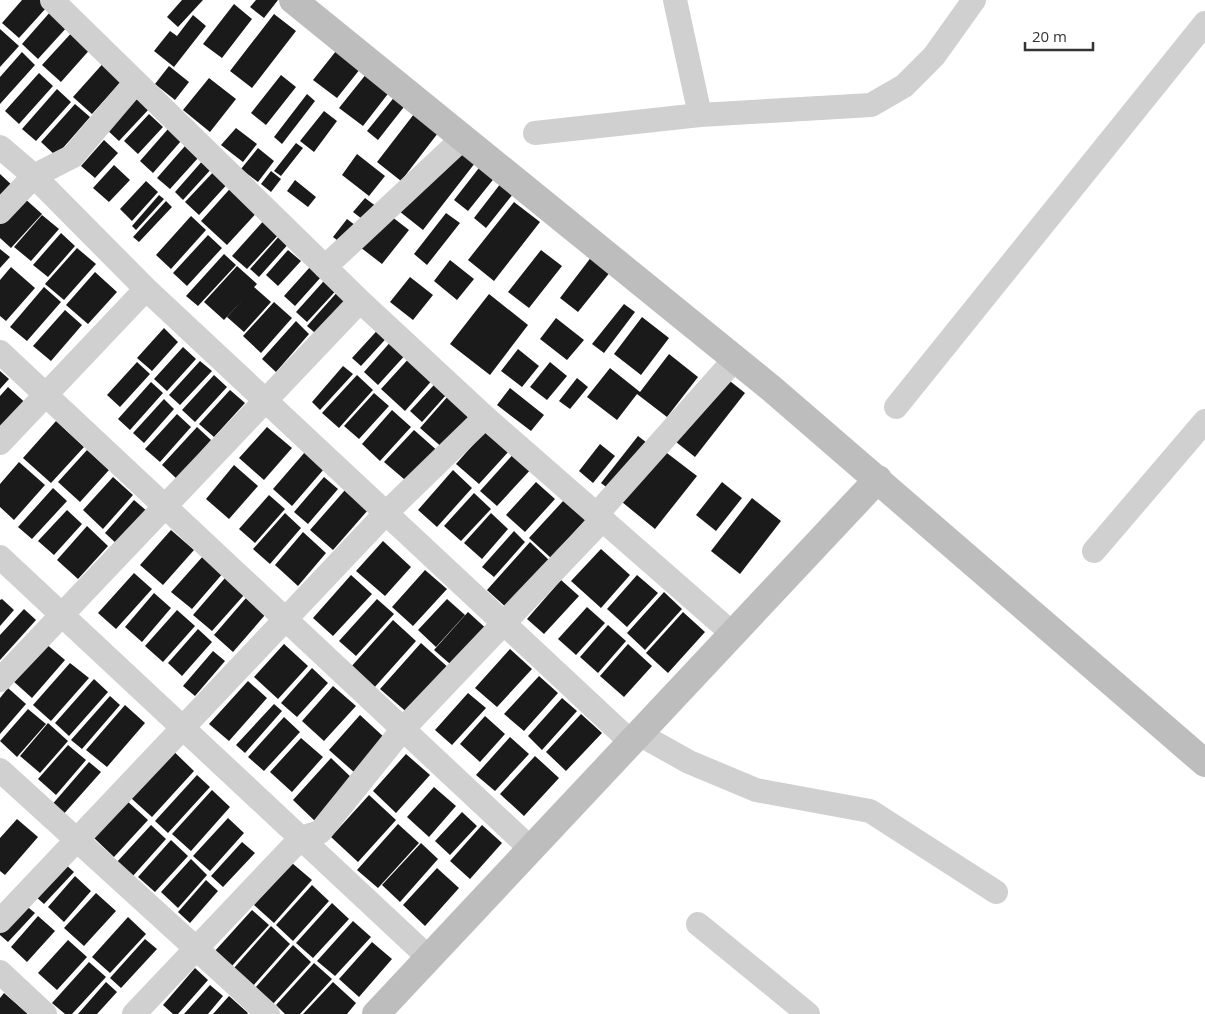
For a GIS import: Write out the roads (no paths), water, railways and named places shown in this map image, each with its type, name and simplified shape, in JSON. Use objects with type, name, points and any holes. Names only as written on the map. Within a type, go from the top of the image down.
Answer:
[{"type":"street","points":[[52,0],[360,301],[485,417],[733,634]]},
{"type":"street","points":[[293,0],[735,359],[1205,763]]},
{"type":"street","points":[[675,0],[700,115]]},
{"type":"street","points":[[535,133],[700,115],[871,105],[904,86],[934,56],[974,0]]},
{"type":"street","points":[[896,408],[1205,23]]},
{"type":"street","points":[[0,212],[34,176],[73,156],[135,83]]},
{"type":"street","points":[[325,268],[463,138]]},
{"type":"street","points":[[0,147],[34,176],[146,289],[504,624],[635,738],[756,790],[870,811],[996,892]]},
{"type":"street","points":[[0,444],[146,289]]},
{"type":"street","points":[[0,680],[360,301]]},
{"type":"street","points":[[0,352],[531,849]]},
{"type":"street","points":[[134,1014],[301,838],[320,832],[403,730],[504,624],[600,517],[735,359]]},
{"type":"street","points":[[0,921],[386,514],[485,417]]},
{"type":"street","points":[[1094,551],[1205,421]]},
{"type":"street","points":[[376,1014],[878,480]]},
{"type":"street","points":[[0,557],[429,958]]},
{"type":"street","points":[[0,770],[268,1014]]},
{"type":"street","points":[[698,924],[808,1014]]},
{"type":"street","points":[[0,972],[45,1014]]}]
